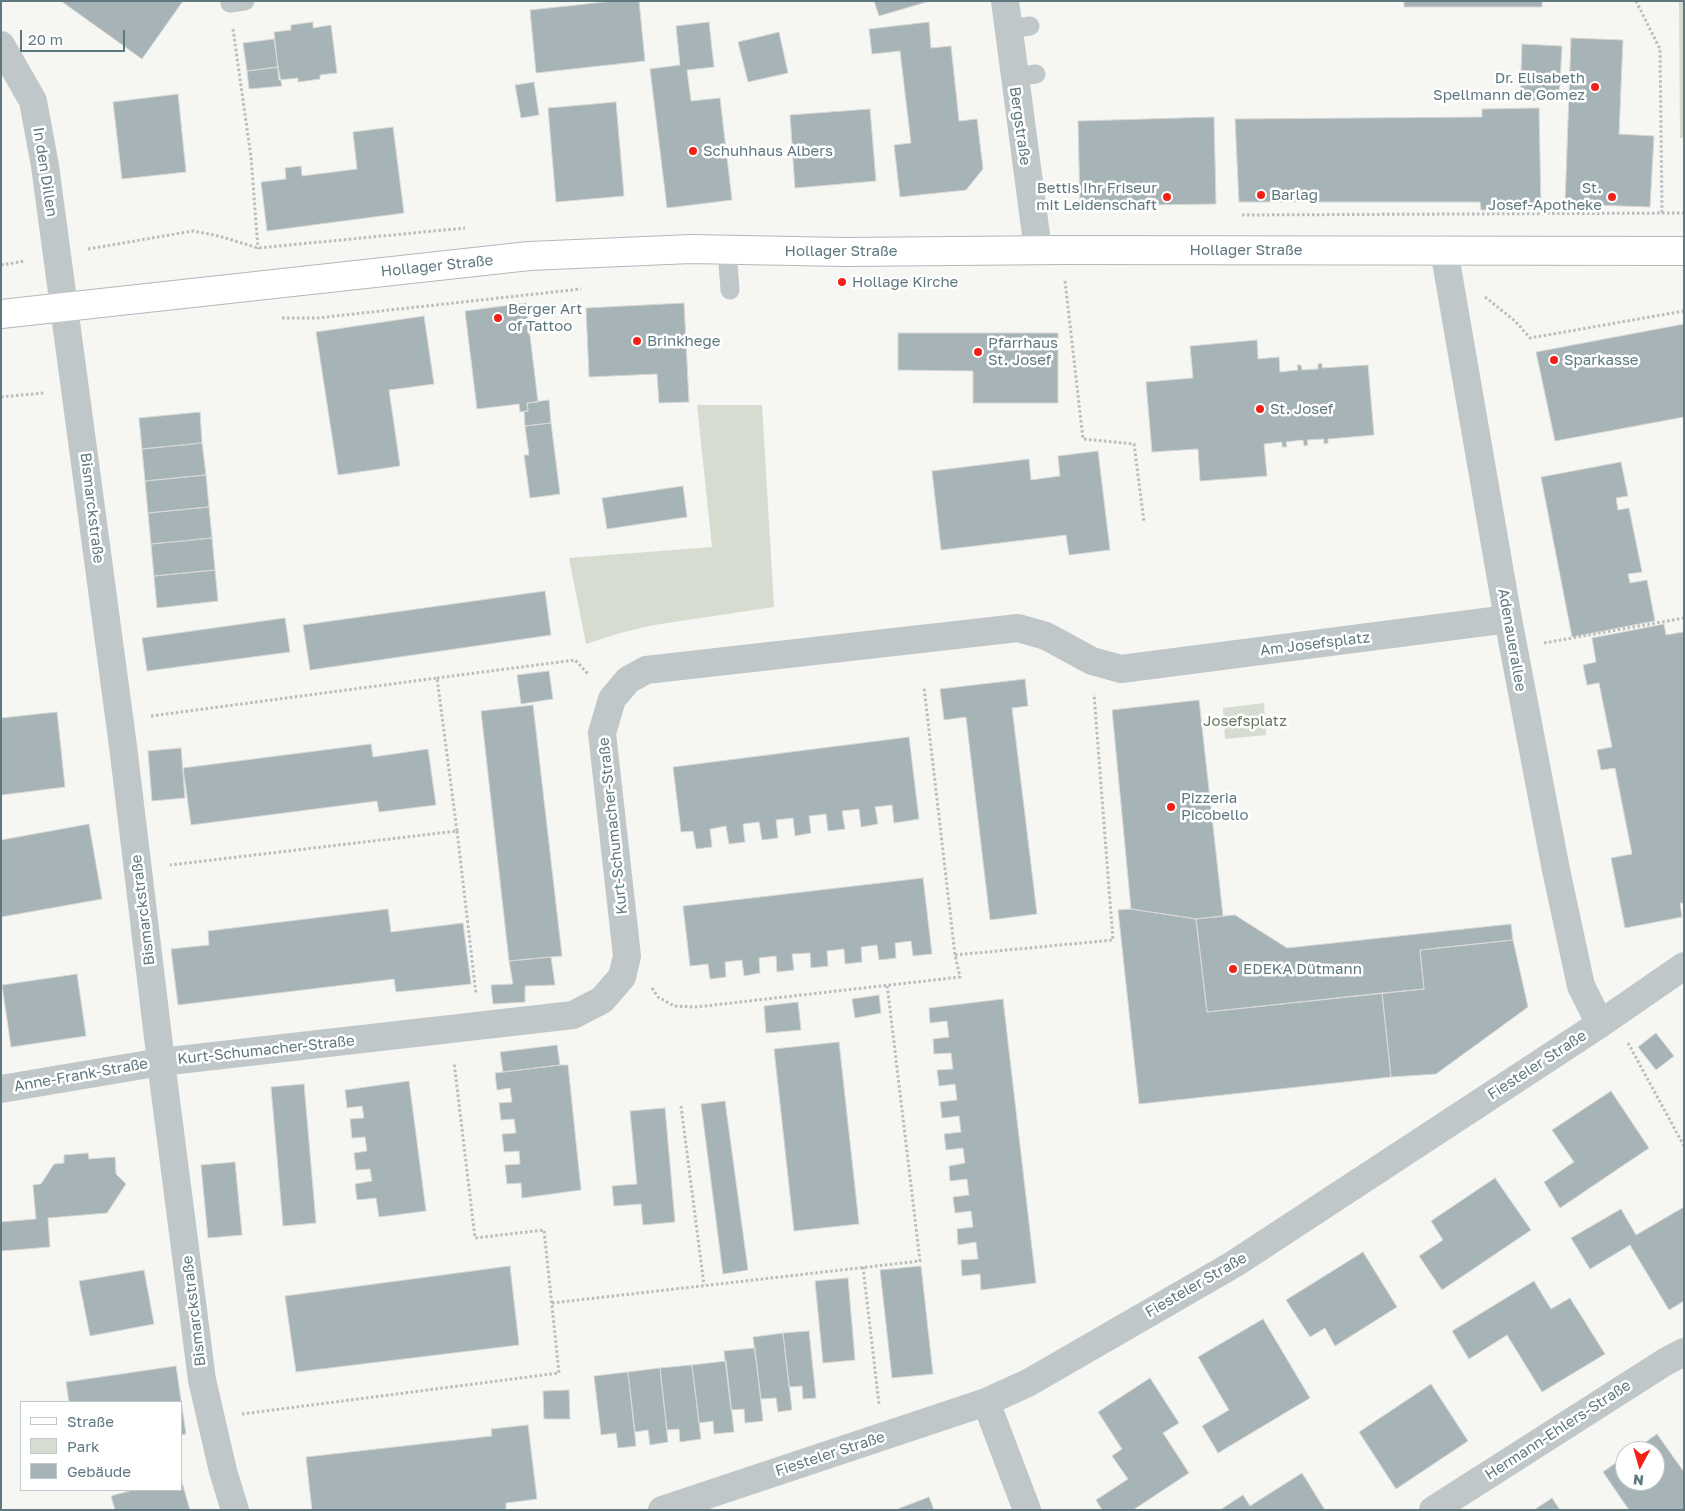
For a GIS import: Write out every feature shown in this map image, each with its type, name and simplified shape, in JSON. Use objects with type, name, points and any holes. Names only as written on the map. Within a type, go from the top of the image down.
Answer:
[{"type":"main road","name":"Hollager Straße","points":[[1,314],[529,256],[727,250],[844,252],[1038,250],[1446,263],[1684,251]]},
{"type":"street","name":"Bergstraße","points":[[1005,1],[1019,27],[1025,75],[1038,250]]},
{"type":"street","name":"In den Dillen","points":[[1,46],[33,100],[66,307]]},
{"type":"street","name":"Adenauerallee","points":[[1446,263],[1508,620],[1556,870],[1581,986],[1606,1018]]},
{"type":"street","name":"Bismarckstraße","points":[[66,307],[120,720],[202,1380],[235,1510]]},
{"type":"street","name":"Am Josefsplatz","points":[[1121,669],[1508,620]]},
{"type":"street","name":"Kurt-Schumacher-Straße","points":[[161,1062],[573,1015],[602,1000],[622,976],[626,956],[602,733],[612,699],[628,680],[646,670],[1018,628],[1046,636],[1092,661],[1121,669]]},
{"type":"street","name":"Fiesteler Straße","points":[[662,1510],[986,1402],[1028,1383],[1234,1264],[1684,966]]},
{"type":"street","name":"Anne-Frank-Straße","points":[[1,1089],[161,1062]]},
{"type":"street","name":"Hermann-Ehlers-Straße","points":[[1433,1510],[1665,1362],[1684,1352]]},
{"type":"street","points":[[986,1402],[1026,1510]]},
{"type":"lane","points":[[727,250],[730,290]]},
{"type":"path","points":[[1636,1],[1660,49],[1662,213],[1684,213]]},
{"type":"path","points":[[237,2],[262,286]]},
{"type":"path","points":[[1,265],[193,231],[219,236],[258,248]]},
{"type":"path","points":[[1446,263],[1478,292],[1515,321],[1530,338],[1684,311]]},
{"type":"path","points":[[1064,274],[1083,439],[1134,444],[1144,522]]},
{"type":"path","points":[[280,318],[317,318],[588,288]]},
{"type":"path","points":[[1513,647],[1574,639],[1684,618]]},
{"type":"path","points":[[120,720],[575,660]]},
{"type":"path","points":[[955,955],[1113,940],[1092,661]]},
{"type":"path","points":[[437,678],[480,1026]]},
{"type":"path","points":[[626,956],[643,975],[658,997],[674,1006],[696,1007],[960,977],[955,955],[924,687]]},
{"type":"path","points":[[138,870],[457,831]]},
{"type":"path","points":[[552,1303],[920,1261],[887,984]]},
{"type":"path","points":[[1606,1018],[1684,1146]]},
{"type":"path","points":[[211,1418],[559,1374],[544,1230],[475,1238],[450,1029]]},
{"type":"path","points":[[681,1106],[704,1285]]},
{"type":"path","points":[[863,1267],[882,1436]]},
{"type":"green space","points":[[1679,1],[1684,1],[1684,138],[1680,138]]},
{"type":"green space","points":[[697,405],[762,405],[774,607],[654,625],[586,644],[569,558],[712,547]]},
{"type":"green space","name":"Josefsplatz","points":[[1264,703],[1266,735],[1225,739],[1223,708]]},
{"type":"building","points":[[61,1],[183,1],[142,59]]},
{"type":"building","points":[[614,1],[639,1],[645,61],[536,73],[530,10]]},
{"type":"building","points":[[874,1],[930,1],[879,16]]},
{"type":"building","points":[[1404,1],[1542,1],[1542,7],[1404,7]]},
{"type":"building","points":[[313,22],[313,28],[331,25],[337,73],[320,75],[320,79],[298,82],[298,78],[279,80],[274,32],[291,30],[291,25]]},
{"type":"building","name":"Schuhhaus Albers","points":[[709,22],[714,67],[687,70],[691,101],[720,98],[732,200],[667,208],[650,69],[680,65],[676,26]]},
{"type":"building","points":[[929,22],[931,48],[951,46],[959,121],[977,119],[983,169],[966,190],[900,197],[894,145],[911,143],[900,51],[872,54],[869,29]]},
{"type":"building","points":[[779,32],[788,73],[748,82],[738,42]]},
{"type":"building","name":"Dr. Elisabeth Spellmann de Gomez","points":[[1571,38],[1623,40],[1619,134],[1654,136],[1650,207],[1565,204]]},
{"type":"building","points":[[274,39],[278,67],[247,71],[243,43]]},
{"type":"building","points":[[1522,44],[1562,46],[1559,101],[1520,100]]},
{"type":"building","points":[[278,67],[282,86],[249,89],[247,71]]},
{"type":"building","points":[[534,82],[539,115],[521,118],[515,85]]},
{"type":"building","points":[[178,94],[186,172],[122,179],[113,102]]},
{"type":"building","points":[[616,102],[624,196],[556,202],[548,108]]},
{"type":"building","points":[[1539,108],[1541,209],[1481,210],[1480,202],[1239,202],[1235,119],[1482,117],[1482,109]]},
{"type":"building","points":[[870,109],[876,181],[795,188],[790,115]]},
{"type":"building","points":[[1214,117],[1216,204],[1080,206],[1078,121]]},
{"type":"building","points":[[393,127],[404,213],[267,231],[261,182],[286,179],[285,168],[301,166],[302,176],[357,169],[353,132]]},
{"type":"building","points":[[526,303],[538,402],[527,403],[528,411],[520,412],[519,404],[477,409],[465,311]]},
{"type":"building","name":"Brinkhege","points":[[684,303],[689,402],[659,403],[657,374],[589,377],[586,308]]},
{"type":"building","points":[[424,316],[434,384],[389,390],[400,466],[338,475],[316,332]]},
{"type":"building","points":[[1684,324],[1684,417],[1555,441],[1536,352]]},
{"type":"building","name":"Pfarrhaus St. Josef","points":[[898,333],[1058,333],[1058,403],[973,403],[973,371],[898,370]]},
{"type":"building","name":"St. Josef","points":[[1257,340],[1258,359],[1279,357],[1280,372],[1298,370],[1297,365],[1301,365],[1302,370],[1318,369],[1318,364],[1322,363],[1322,368],[1368,365],[1374,435],[1328,439],[1328,443],[1324,444],[1324,439],[1307,440],[1308,445],[1304,446],[1303,440],[1286,442],[1287,447],[1282,447],[1282,442],[1264,444],[1267,476],[1200,481],[1198,449],[1152,452],[1146,382],[1193,378],[1190,346]]},
{"type":"building","points":[[549,400],[551,423],[525,426],[524,411],[528,411],[527,403]]},
{"type":"building","points":[[200,412],[202,443],[142,449],[139,418]]},
{"type":"building","points":[[551,423],[560,494],[530,498],[524,455],[529,455],[525,426]]},
{"type":"building","points":[[202,443],[206,475],[145,481],[142,449]]},
{"type":"building","points":[[1098,451],[1110,550],[1069,555],[1066,535],[941,550],[932,471],[1029,459],[1031,480],[1060,476],[1058,456]]},
{"type":"building","points":[[1621,462],[1628,496],[1616,498],[1618,510],[1629,508],[1642,572],[1628,574],[1630,583],[1647,580],[1655,621],[1572,637],[1541,477]]},
{"type":"building","points":[[206,475],[209,507],[148,513],[145,481]]},
{"type":"building","points":[[683,486],[687,517],[607,529],[602,498]]},
{"type":"building","points":[[209,507],[212,538],[151,544],[148,513]]},
{"type":"building","points":[[212,538],[215,570],[154,576],[151,544]]},
{"type":"building","points":[[215,570],[218,601],[157,608],[154,576]]},
{"type":"building","points":[[545,591],[551,635],[310,670],[303,625]]},
{"type":"building","points":[[285,618],[290,652],[147,671],[142,638]]},
{"type":"building","points":[[1664,624],[1666,635],[1683,632],[1684,635],[1684,903],[1680,903],[1682,917],[1625,928],[1611,858],[1632,854],[1615,768],[1601,770],[1597,750],[1612,747],[1599,683],[1587,685],[1583,665],[1596,662],[1592,638]]},
{"type":"building","points":[[549,671],[553,699],[521,704],[517,675]]},
{"type":"building","points":[[1025,679],[1028,706],[1012,708],[1037,914],[990,920],[966,717],[944,720],[940,689]]},
{"type":"building","points":[[1199,700],[1223,916],[1196,919],[1131,909],[1112,710]]},
{"type":"building","points":[[533,705],[562,956],[509,961],[481,711]]},
{"type":"building","points":[[57,712],[65,787],[1,795],[1,718]]},
{"type":"building","points":[[909,737],[919,819],[894,823],[892,805],[875,807],[878,824],[861,827],[859,809],[842,811],[845,829],[828,831],[826,814],[809,816],[811,833],[795,836],[793,818],[776,820],[778,838],[762,840],[759,822],[743,824],[745,842],[729,844],[726,826],[710,829],[712,847],[696,849],[693,831],[681,832],[673,767]]},
{"type":"building","points":[[371,744],[373,757],[428,749],[436,805],[379,812],[377,801],[191,825],[183,768]]},
{"type":"building","points":[[181,748],[185,798],[152,801],[148,751]]},
{"type":"building","points":[[89,824],[102,899],[1,917],[1,840]]},
{"type":"building","points":[[923,878],[932,954],[913,956],[911,941],[895,943],[896,958],[879,960],[877,945],[861,947],[862,962],[845,964],[844,949],[827,951],[828,966],[811,968],[810,953],[792,954],[794,970],[777,972],[776,956],[759,958],[760,973],[744,976],[742,960],[725,962],[726,977],[710,979],[708,964],[690,966],[683,906]]},
{"type":"building","points":[[388,909],[391,932],[463,923],[471,984],[396,992],[394,979],[178,1005],[171,949],[209,945],[208,931]]},
{"type":"building","points":[[1131,909],[1196,919],[1207,1012],[1382,993],[1391,1077],[1139,1104],[1118,910]]},
{"type":"building","points":[[1235,915],[1287,948],[1511,924],[1513,940],[1420,950],[1424,989],[1207,1012],[1196,919]]},
{"type":"building","points":[[1513,940],[1528,1007],[1436,1074],[1391,1077],[1382,993],[1424,989],[1420,950]]},
{"type":"building","points":[[551,957],[555,985],[525,986],[525,1002],[493,1004],[491,985],[513,984],[509,961]]},
{"type":"building","points":[[77,974],[86,1036],[11,1047],[2,985]]},
{"type":"building","points":[[879,995],[881,1013],[855,1018],[852,999]]},
{"type":"building","points":[[1003,999],[1036,1283],[981,1290],[980,1274],[962,1276],[961,1260],[978,1259],[976,1242],[958,1245],[957,1229],[973,1227],[971,1211],[955,1213],[953,1197],[969,1195],[967,1179],[950,1181],[949,1166],[965,1163],[963,1148],[946,1150],[944,1134],[961,1132],[959,1116],[942,1118],[940,1102],[957,1100],[955,1084],[939,1086],[937,1070],[953,1069],[951,1053],[934,1054],[933,1039],[949,1037],[947,1021],[930,1023],[929,1008]]},
{"type":"building","points":[[798,1002],[801,1030],[766,1033],[764,1006]]},
{"type":"building","points":[[1656,1033],[1674,1056],[1656,1070],[1638,1047]]},
{"type":"building","points":[[839,1042],[859,1224],[794,1231],[774,1049]]},
{"type":"building","points":[[557,1045],[560,1065],[503,1072],[500,1052]]},
{"type":"building","points":[[568,1065],[581,1190],[522,1198],[521,1183],[507,1184],[505,1165],[520,1164],[519,1151],[504,1152],[502,1134],[516,1133],[514,1119],[501,1120],[499,1103],[512,1102],[510,1088],[497,1090],[495,1073]]},
{"type":"building","points":[[409,1081],[426,1211],[379,1217],[376,1198],[357,1200],[355,1184],[372,1181],[370,1169],[356,1170],[354,1153],[367,1151],[365,1137],[352,1138],[350,1119],[364,1118],[362,1106],[347,1108],[345,1090]]},
{"type":"building","points":[[304,1084],[316,1223],[283,1226],[271,1087]]},
{"type":"building","points":[[1611,1091],[1649,1148],[1560,1208],[1544,1182],[1574,1162],[1552,1130]]},
{"type":"building","points":[[725,1101],[748,1270],[723,1274],[701,1104]]},
{"type":"building","points":[[665,1108],[675,1222],[643,1225],[641,1204],[614,1206],[612,1186],[637,1184],[630,1111]]},
{"type":"building","points":[[88,1153],[89,1159],[115,1157],[116,1174],[126,1184],[107,1213],[48,1218],[50,1247],[1,1251],[1,1222],[36,1219],[33,1185],[41,1184],[54,1164],[64,1163],[64,1155]]},
{"type":"building","points":[[235,1162],[242,1235],[208,1238],[201,1165]]},
{"type":"building","points":[[1495,1178],[1531,1230],[1442,1290],[1419,1256],[1443,1240],[1431,1221]]},
{"type":"building","points":[[1684,1207],[1684,1301],[1669,1310],[1630,1245],[1590,1269],[1571,1238],[1621,1209],[1636,1235]]},
{"type":"building","points":[[1363,1252],[1397,1307],[1335,1346],[1325,1328],[1310,1337],[1286,1300]]},
{"type":"building","points":[[510,1266],[519,1345],[296,1372],[285,1296]]},
{"type":"building","points":[[921,1266],[933,1374],[892,1378],[880,1270]]},
{"type":"building","points":[[144,1270],[154,1324],[90,1336],[79,1281]]},
{"type":"building","points":[[848,1278],[855,1360],[823,1363],[815,1281]]},
{"type":"building","points":[[1534,1281],[1551,1309],[1570,1298],[1605,1354],[1542,1392],[1507,1335],[1469,1359],[1452,1331]]},
{"type":"building","points":[[1263,1319],[1310,1398],[1218,1453],[1202,1426],[1229,1410],[1198,1357]]},
{"type":"building","points":[[809,1331],[816,1398],[803,1399],[802,1386],[789,1387],[783,1333]]},
{"type":"building","points":[[783,1333],[792,1410],[778,1412],[776,1398],[761,1399],[753,1337]]},
{"type":"building","points":[[755,1348],[763,1421],[745,1423],[744,1409],[731,1410],[724,1351]]},
{"type":"building","points":[[726,1361],[734,1432],[714,1434],[713,1421],[699,1423],[692,1365]]},
{"type":"building","points":[[692,1365],[701,1439],[680,1442],[679,1429],[667,1430],[660,1368]]},
{"type":"building","points":[[176,1366],[181,1401],[69,1401],[66,1382]]},
{"type":"building","points":[[660,1368],[668,1442],[650,1445],[648,1430],[635,1432],[628,1372]]},
{"type":"building","points":[[628,1372],[636,1446],[618,1448],[616,1433],[601,1435],[594,1376]]},
{"type":"building","points":[[1150,1378],[1179,1423],[1163,1433],[1189,1473],[1133,1510],[1102,1510],[1096,1500],[1128,1479],[1112,1456],[1122,1449],[1098,1412]]},
{"type":"building","points":[[1431,1384],[1468,1441],[1396,1489],[1359,1432]]},
{"type":"building","points":[[569,1390],[570,1419],[544,1419],[543,1391]]},
{"type":"building","points":[[182,1407],[186,1434],[182,1435]]},
{"type":"building","points":[[528,1425],[537,1499],[506,1503],[506,1509],[496,1510],[312,1510],[306,1457],[492,1436],[491,1429]]},
{"type":"building","points":[[1657,1434],[1662,1441],[1647,1441]]},
{"type":"building","points":[[1665,1445],[1684,1472],[1684,1510],[1629,1510],[1616,1491],[1665,1491]]},
{"type":"building","points":[[1615,1463],[1615,1490],[1603,1472]]},
{"type":"building","points":[[1302,1473],[1325,1510],[1220,1510],[1243,1495],[1250,1506]]},
{"type":"building","points":[[182,1482],[190,1510],[115,1510],[111,1496],[129,1491],[182,1491]]},
{"type":"building","points":[[929,1497],[934,1510],[895,1510]]},
{"type":"building","points":[[1552,1498],[1560,1510],[1534,1510]]},
{"type":"place","name":"Dr. Elisabeth Spellmann de Gomez","points":[[1595,87]]},
{"type":"place","name":"Schuhhaus Albers","points":[[693,151]]},
{"type":"place","name":"Barlag","points":[[1261,195]]},
{"type":"place","name":"Bettis Ihr Friseur mit Leidenschaft","points":[[1167,197]]},
{"type":"place","name":"St. Josef-Apotheke","points":[[1612,197]]},
{"type":"place","name":"Hollage Kirche","points":[[842,282]]},
{"type":"place","name":"Berger Art of Tattoo","points":[[498,318]]},
{"type":"place","name":"Brinkhege","points":[[637,341]]},
{"type":"place","name":"Pfarrhaus St. Josef","points":[[978,352]]},
{"type":"place","name":"Sparkasse","points":[[1554,360]]},
{"type":"place","name":"St. Josef","points":[[1260,409]]},
{"type":"place","name":"Pizzeria Picobello","points":[[1171,807]]},
{"type":"place","name":"EDEKA Dütmann","points":[[1233,969]]}]
